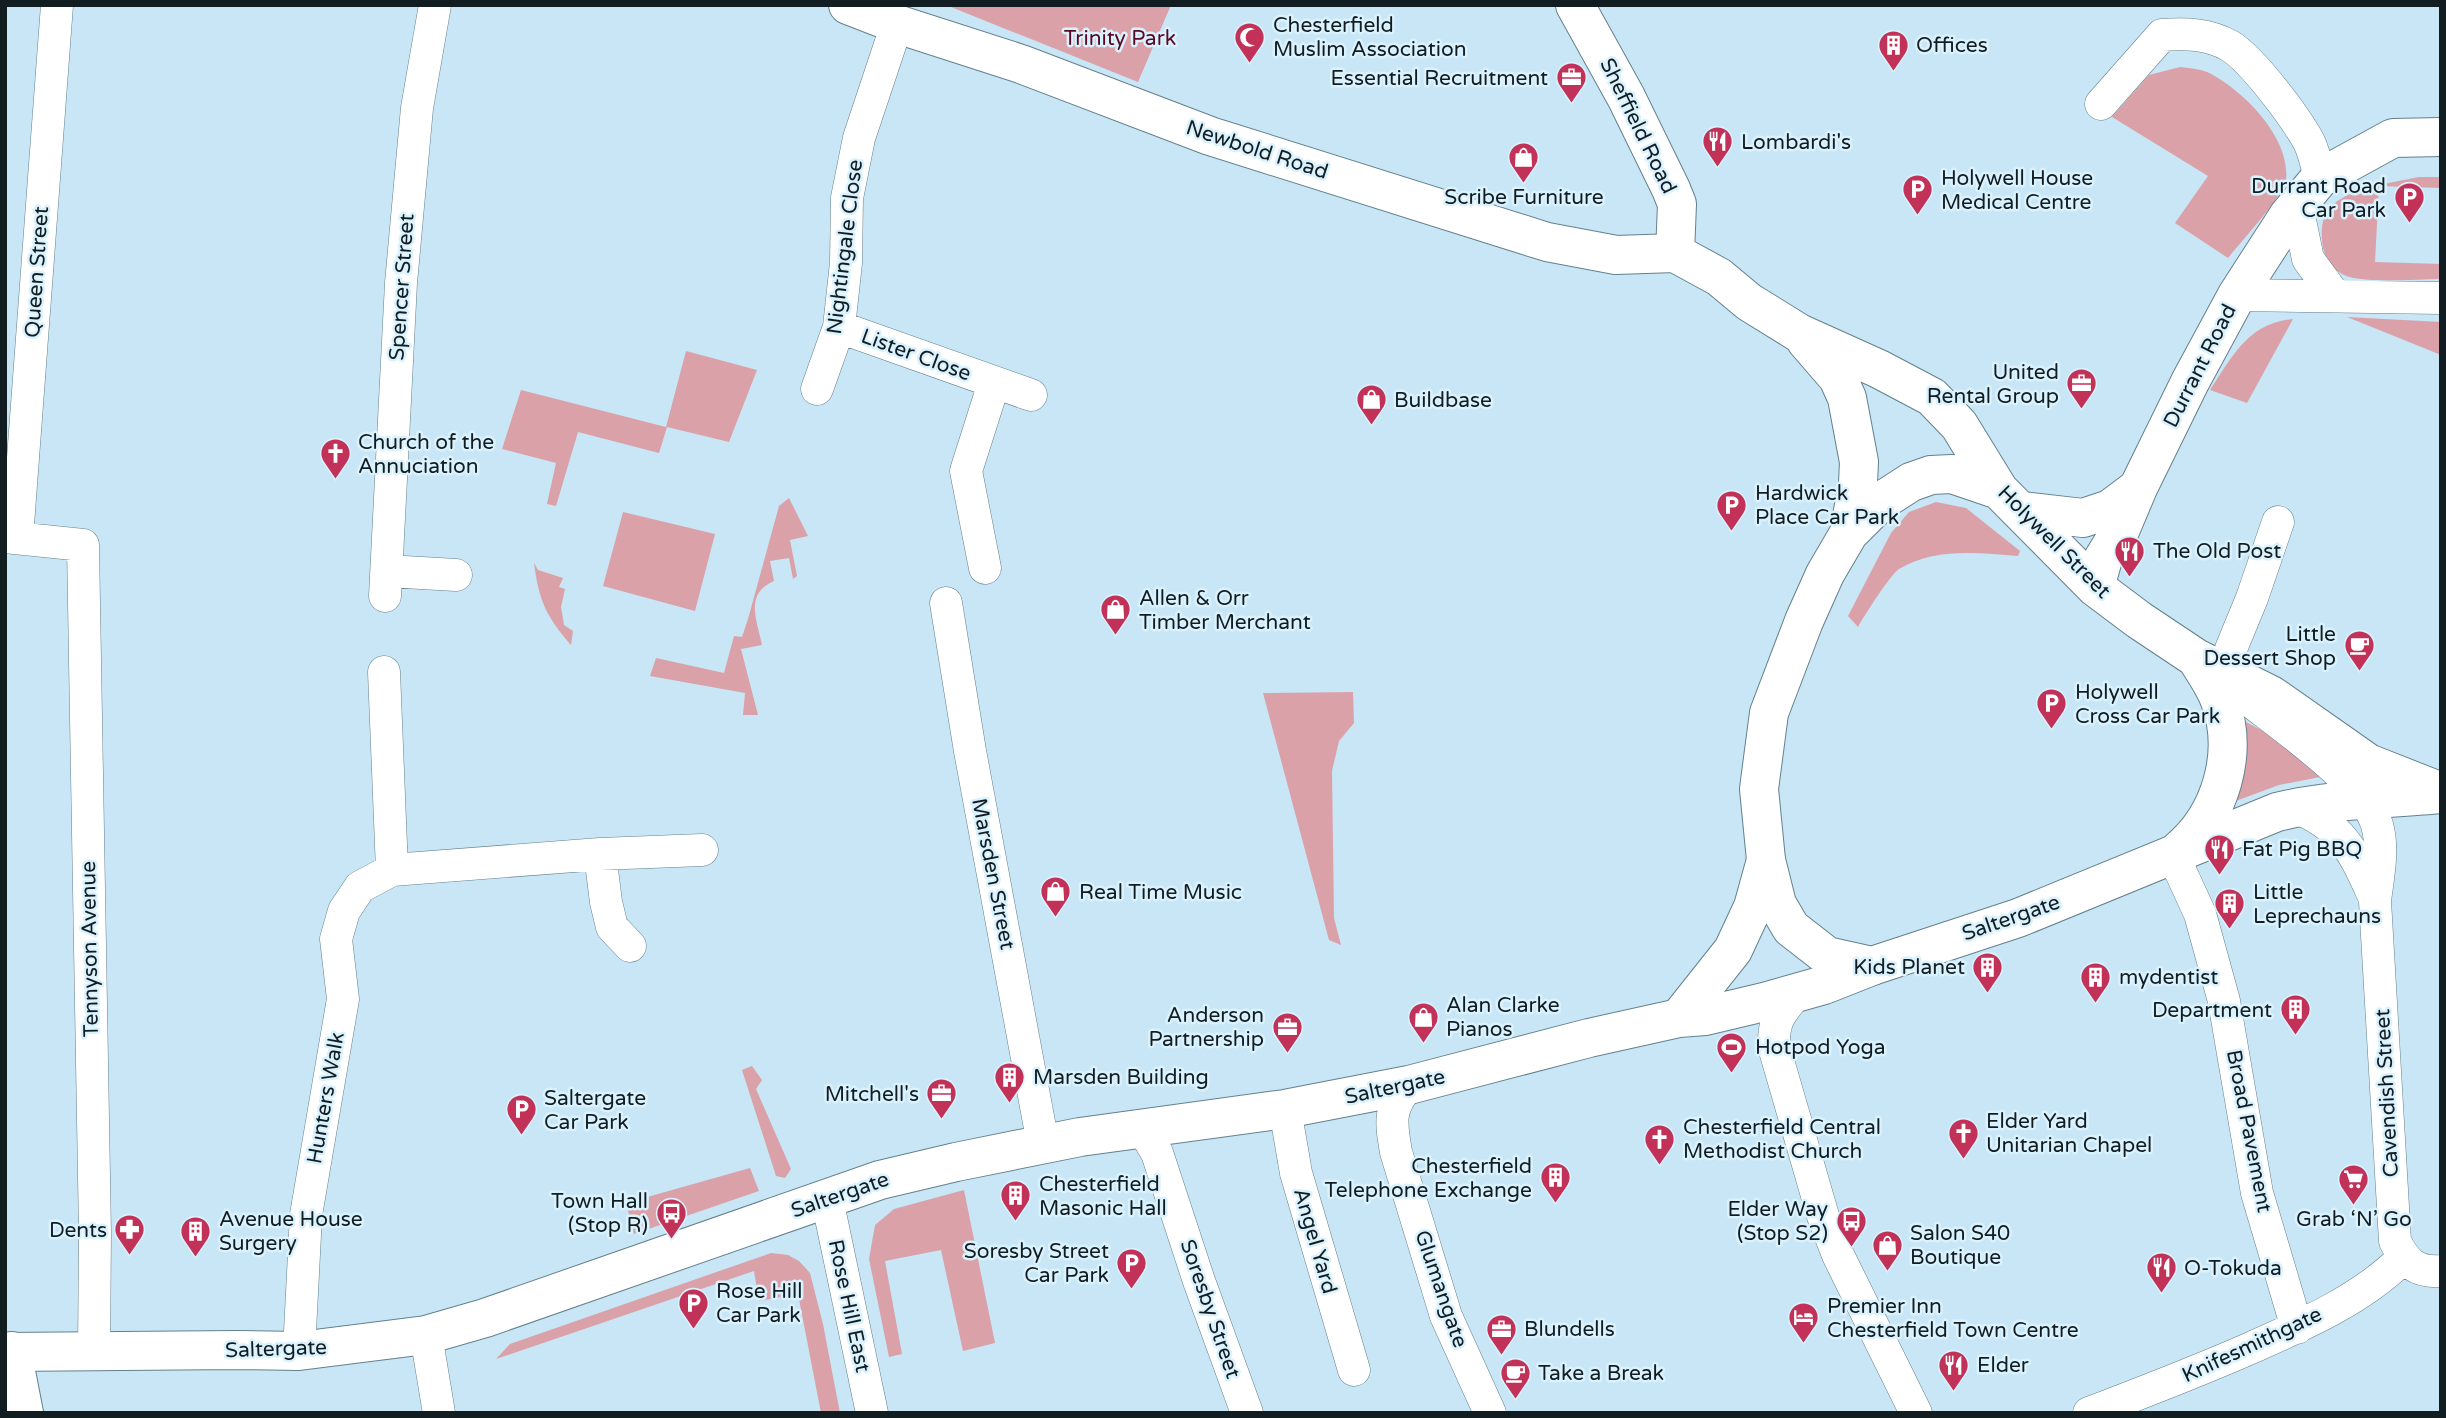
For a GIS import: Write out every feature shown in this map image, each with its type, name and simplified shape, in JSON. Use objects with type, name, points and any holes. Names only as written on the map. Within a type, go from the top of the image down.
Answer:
[{"type":"main road","name":"Newbold Road","points":[[848,5],[897,24],[1021,64],[1210,136],[1547,242],[1616,255],[1675,253]]},
{"type":"main road","name":"Sheffield Road","points":[[1575,5],[1626,97],[1671,189],[1677,204],[1675,253]]},
{"type":"main road","points":[[2237,295],[2309,192],[2393,138],[2441,137]]},
{"type":"main road","name":"Holywell Street","points":[[1675,253],[1719,277],[1749,302],[1799,333],[1879,369],[1932,397],[1959,425],[2011,501],[2095,587],[2139,620],[2213,653],[2368,763],[2441,793]]},
{"type":"main road","name":"Durrant Road","points":[[2095,587],[2103,559],[2119,533],[2137,488],[2237,295]]},
{"type":"main road","name":"Holywell Street","points":[[1799,333],[1838,377],[1847,398],[1859,462],[1849,533]]},
{"type":"main road","name":"Durrant Road","points":[[1849,533],[1880,502],[1911,482],[1931,475],[1952,474],[2011,501],[2083,518],[2110,509],[2137,488]]},
{"type":"main road","points":[[1849,533],[1825,574],[1804,621],[1769,713],[1759,789],[1766,860],[1777,904],[1791,928],[1827,956],[1872,966]]},
{"type":"main road","points":[[2173,855],[2199,831],[2218,798],[2223,783],[2228,744],[2213,653]]},
{"type":"main road","name":"Holywell Street","points":[[2295,807],[2441,793]]},
{"type":"main road","name":"Saltergate","points":[[9,1352],[299,1351],[426,1335],[485,1318],[891,1177],[1043,1144],[1285,1109],[1409,1085],[1589,1038],[1679,1018],[1705,1016],[1797,993],[2018,918],[2295,807]]},
{"type":"main road","points":[[1679,1018],[1733,950],[1753,907],[1766,860]]},
{"type":"main road","points":[[9,1352],[24,1413]]},
{"type":"street","name":"Queen Street","points":[[11,538],[57,5]]},
{"type":"street","name":"Spencer Street","points":[[435,5],[417,108],[401,283],[386,584],[456,575]]},
{"type":"street","name":"Nightingale Close","points":[[817,389],[839,327],[846,263],[847,198],[859,138],[897,24]]},
{"type":"street","points":[[2101,104],[2162,35],[2192,33],[2230,47],[2252,66],[2281,101],[2309,142],[2308,260],[2335,296]]},
{"type":"street","name":"Durrant Road","points":[[2237,295],[2441,298]]},
{"type":"street","name":"Lister Close","points":[[839,327],[1031,395]]},
{"type":"street","name":"Lister Close","points":[[985,568],[966,471],[994,383]]},
{"type":"street","points":[[2213,653],[2252,598],[2278,522]]},
{"type":"street","name":"Tennyson Avenue","points":[[11,538],[83,545],[95,1221],[94,1352]]},
{"type":"street","name":"Marsden Street","points":[[946,603],[970,751],[1043,1144]]},
{"type":"street","name":"Cavendish Street","points":[[2213,653],[2333,767],[2362,800],[2377,825],[2380,859],[2375,901],[2393,1176],[2392,1220],[2395,1241],[2423,1267]]},
{"type":"street","points":[[384,672],[392,870]]},
{"type":"street","name":"Cavendish Street","points":[[2295,807],[2329,824],[2341,836],[2353,851],[2375,901]]},
{"type":"street","name":"Hunters Walk","points":[[299,1351],[306,1215],[343,999],[336,939],[344,911],[360,887],[392,870],[600,854],[702,850]]},
{"type":"street","points":[[600,854],[612,927],[630,946]]},
{"type":"street","name":"Broad Pavement","points":[[2173,855],[2200,914],[2224,1001],[2257,1193],[2297,1328]]},
{"type":"street","points":[[1797,993],[1780,1012],[1773,1029],[1778,1060],[1823,1216],[1838,1255],[1916,1413]]},
{"type":"street","name":"Glumangate","points":[[1409,1085],[1397,1098],[1392,1114],[1396,1152],[1446,1315],[1490,1413]]},
{"type":"street","name":"Angel Yard","points":[[1285,1109],[1296,1173],[1354,1370]]},
{"type":"street","name":"Soresby Street","points":[[1142,1128],[1157,1153],[1199,1281],[1247,1413]]},
{"type":"street","name":"Rose Hill East","points":[[827,1199],[872,1413]]},
{"type":"street","name":"Knifesmithgate","points":[[2089,1413],[2174,1381],[2297,1328],[2374,1283],[2423,1267]]},
{"type":"street","points":[[426,1335],[439,1413]]},
{"type":"green space","name":"Trinity Park","points":[[946,5],[1171,5],[1138,82]]},
{"type":"green space","points":[[2180,67],[2207,72],[2235,90],[2262,116],[2281,147],[2286,180],[2283,187],[2261,219],[2228,258],[2175,223],[2208,176],[2112,117],[2149,75]]},
{"type":"green space","points":[[2419,177],[2441,177],[2441,188],[2379,186],[2375,262],[2441,264],[2441,279],[2353,278],[2335,269],[2326,256],[2322,240],[2322,224],[2329,209],[2358,191],[2383,184]]},
{"type":"green space","points":[[2347,317],[2441,322],[2441,355]]},
{"type":"green space","points":[[2293,319],[2247,403],[2210,390],[2234,354],[2253,335],[2264,327]]},
{"type":"green space","points":[[686,351],[757,370],[729,442],[667,427],[659,453],[578,432],[556,506],[547,504],[556,463],[502,449],[521,390],[666,427]]},
{"type":"green space","points":[[789,498],[808,536],[790,540],[797,576],[793,579],[789,558],[770,561],[774,581],[759,593],[755,608],[762,645],[741,649],[758,715],[743,715],[745,693],[650,676],[656,658],[724,673],[734,636],[742,637],[748,619],[779,506]]},
{"type":"green space","points":[[1936,502],[1966,508],[2020,551],[2018,556],[1957,553],[1913,562],[1895,573],[1858,627],[1848,616],[1891,533],[1909,512]]},
{"type":"green space","points":[[623,512],[715,534],[695,611],[603,586]]},
{"type":"green space","points":[[534,563],[538,570],[563,578],[559,587],[565,589],[561,607],[564,625],[573,631],[571,645],[545,607],[538,588]]},
{"type":"green space","points":[[1353,692],[1354,723],[1339,741],[1332,771],[1334,918],[1341,945],[1329,940],[1263,693]]},
{"type":"green space","points":[[2242,720],[2267,733],[2325,776],[2279,785],[2233,802]]},
{"type":"green space","points":[[752,1066],[762,1080],[756,1089],[791,1169],[785,1178],[776,1176],[742,1070]]},
{"type":"green space","points":[[750,1168],[759,1191],[634,1234],[626,1203]]},
{"type":"green space","points":[[964,1190],[995,1343],[963,1351],[941,1250],[885,1261],[902,1354],[889,1357],[869,1259],[875,1225],[894,1209]]},
{"type":"green space","points":[[771,1253],[788,1255],[799,1261],[810,1273],[840,1413],[821,1413],[798,1294],[759,1301],[754,1271],[496,1359],[510,1344]]},
{"type":"place","name":"Chesterfield Muslim Association","points":[[1250,64]]},
{"type":"place","name":"Offices","points":[[1893,72]]},
{"type":"place","name":"Essential Recruitment","points":[[1571,105]]},
{"type":"place","name":"Lombardi's","points":[[1718,169]]},
{"type":"place","name":"Scribe Furniture","points":[[1524,184]]},
{"type":"place","name":"Holywell House Medical Centre","points":[[1918,217]]},
{"type":"place","name":"Durrant Road Car Park","points":[[2409,225]]},
{"type":"place","name":"United Rental Group","points":[[2082,411]]},
{"type":"place","name":"Buildbase","points":[[1371,427]]},
{"type":"place","name":"Church of the Annuciation","points":[[335,481]]},
{"type":"place","name":"Hardwick Place Car Park","points":[[1732,532]]},
{"type":"place","name":"The Old Post","points":[[2130,578]]},
{"type":"place","name":"Allen & Orr Timber Merchant","points":[[1116,637]]},
{"type":"place","name":"Little Dessert Shop","points":[[2359,673]]},
{"type":"place","name":"Holywell Cross Car Park","points":[[2052,731]]},
{"type":"place","name":"Fat Pig BBQ","points":[[2219,876]]},
{"type":"place","name":"Real Time Music","points":[[1056,919]]},
{"type":"place","name":"Little Leprechauns","points":[[2230,931]]},
{"type":"place","name":"Kids Planet","points":[[1988,994]]},
{"type":"place","name":"mydentist","points":[[2096,1004]]},
{"type":"place","name":"Department","points":[[2295,1037]]},
{"type":"place","name":"Alan Clarke Pianos","points":[[1423,1044]]},
{"type":"place","name":"Anderson Partnership","points":[[1287,1054]]},
{"type":"place","name":"Hotpod Yoga","points":[[1732,1074]]},
{"type":"place","name":"Marsden Building","points":[[1010,1104]]},
{"type":"place","name":"Mitchell's","points":[[942,1121]]},
{"type":"place","name":"Saltergate Car Park","points":[[521,1137]]},
{"type":"place","name":"Elder Yard Unitarian Chapel","points":[[1963,1160]]},
{"type":"place","name":"Chesterfield Central Methodist Church","points":[[1660,1166]]},
{"type":"place","name":"Chesterfield Telephone Exchange","points":[[1555,1205]]},
{"type":"place","name":"Grab ‘N’ Go","points":[[2354,1206]]},
{"type":"place","name":"Chesterfield Masonic Hall","points":[[1016,1223]]},
{"type":"place","name":"Town Hall (Stop R)","points":[[671,1240]]},
{"type":"place","name":"Elder Way (Stop S2)","points":[[1851,1248]]},
{"type":"place","name":"Dents","points":[[130,1257]]},
{"type":"place","name":"Avenue House Surgery","points":[[196,1258]]},
{"type":"place","name":"Salon S40 Boutique","points":[[1887,1272]]},
{"type":"place","name":"Soresby Street Car Park","points":[[1132,1290]]},
{"type":"place","name":"O-Tokuda","points":[[2161,1295]]},
{"type":"place","name":"Rose Hill Car Park","points":[[693,1330]]},
{"type":"place","name":"Premier Inn Chesterfield Town Centre","points":[[1804,1345]]},
{"type":"place","name":"Blundells","points":[[1501,1356]]},
{"type":"place","name":"Elder","points":[[1954,1392]]},
{"type":"place","name":"Take a Break","points":[[1515,1400]]}]
